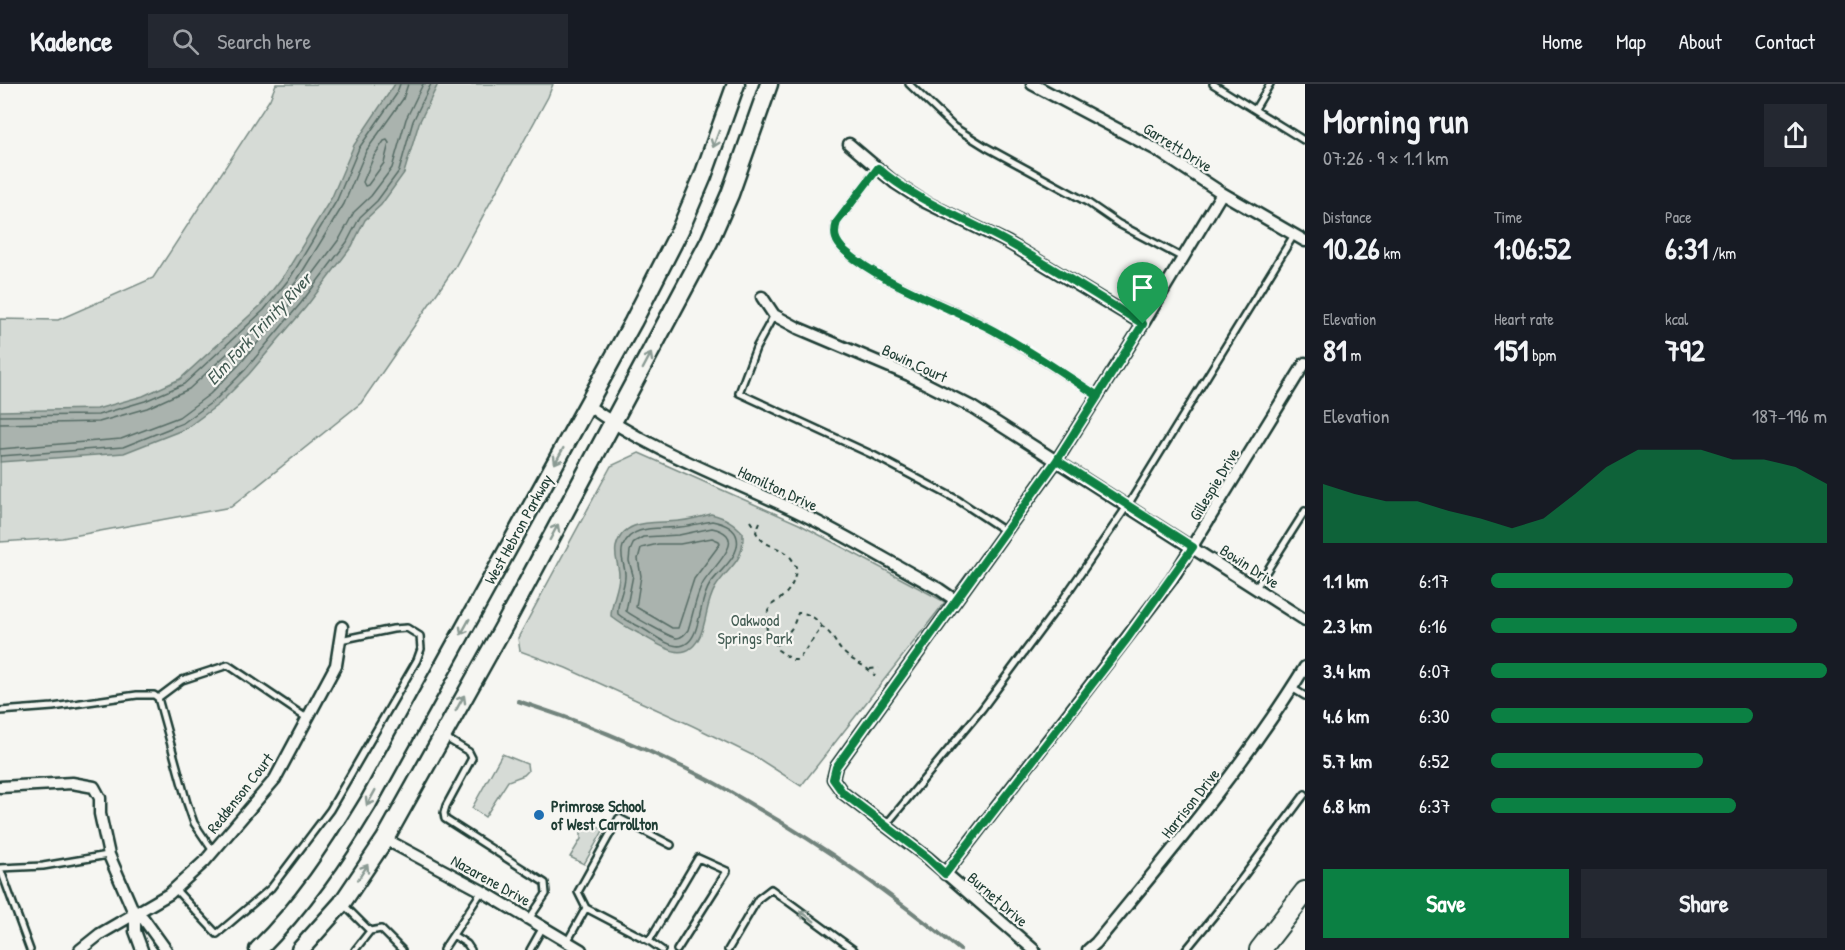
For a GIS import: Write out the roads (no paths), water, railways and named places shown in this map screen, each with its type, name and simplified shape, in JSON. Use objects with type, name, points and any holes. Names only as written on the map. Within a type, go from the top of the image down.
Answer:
[{"type":"highway","points":[[1260,950],[1305,892]]},
{"type":"main road","name":"West Hebron Parkway","points":[[258,950],[306,897],[349,834],[633,322],[680,230],[703,176],[736,84]]},
{"type":"main road","name":"West Hebron Parkway","points":[[301,949],[342,903],[385,839],[504,626],[709,242],[730,194],[770,84]]},
{"type":"street","name":"Garrett Drive","points":[[1032,84],[1155,149],[1222,193],[1305,241]]},
{"type":"street","points":[[849,144],[895,183],[923,201],[1007,242],[1143,324]]},
{"type":"street","points":[[955,600],[1057,460],[1222,193]]},
{"type":"street","name":"Bowin Court","points":[[762,297],[774,315],[798,328],[909,375],[961,401],[1057,460]]},
{"type":"street","name":"Gillespie Drive","points":[[945,874],[1127,639],[1193,547],[1305,363]]},
{"type":"street","name":"Hamilton Drive","points":[[587,405],[613,423],[691,466],[796,512],[939,589],[955,600]]},
{"type":"street","name":"Bowin Drive","points":[[1057,460],[1305,620]]},
{"type":"street","name":"Burnet Drive","points":[[955,600],[836,767],[833,779],[843,793],[928,858],[1034,950]]},
{"type":"street","name":"Reddenson Court","points":[[83,949],[100,934],[135,915],[175,888],[213,851],[275,779],[336,665],[342,627]]},
{"type":"street","name":"Harrison Drive","points":[[1090,950],[1207,807],[1276,714],[1305,667]]},
{"type":"street","points":[[0,787],[72,783],[94,787],[100,798],[100,814],[109,855],[135,915],[135,931],[142,950]]},
{"type":"street","name":"Nazarene Drive","points":[[385,839],[482,891],[581,950]]},
{"type":"street","points":[[135,915],[143,918],[166,950]]},
{"type":"lane","points":[[909,84],[954,127],[1087,202],[1129,230],[1183,258]]},
{"type":"lane","points":[[1213,84],[1305,141]]},
{"type":"lane","points":[[1256,109],[1270,84]]},
{"type":"lane","points":[[878,168],[837,222],[834,232],[836,241],[844,250],[881,275],[987,327],[1098,396]]},
{"type":"lane","points":[[885,826],[982,709],[1057,608],[1128,505],[1294,235]]},
{"type":"lane","points":[[774,315],[756,348],[739,393],[873,455],[958,500],[1005,531]]},
{"type":"lane","points":[[1256,588],[1305,511]]},
{"type":"lane","points":[[175,888],[217,934],[271,888],[330,810],[417,660],[421,649],[420,636],[407,628],[340,640]]},
{"type":"lane","points":[[158,698],[182,680],[228,665],[308,718]]},
{"type":"lane","points":[[1292,688],[1305,696]]},
{"type":"lane","points":[[0,711],[154,695],[158,698],[194,823],[213,851]]},
{"type":"lane","points":[[441,736],[469,752],[472,758],[446,806],[445,819],[545,882],[546,894],[530,919]]},
{"type":"lane","points":[[1186,950],[1305,794]]},
{"type":"lane","points":[[662,950],[649,940],[586,908],[578,892],[619,818],[671,845]]},
{"type":"lane","points":[[30,950],[0,868],[43,866],[109,855]]},
{"type":"lane","points":[[649,940],[698,858],[727,871],[677,950]]},
{"type":"lane","points":[[728,950],[758,899],[771,890],[854,950]]},
{"type":"lane","points":[[443,950],[482,891]]},
{"type":"lane","points":[[342,903],[370,931]]},
{"type":"lane","points":[[567,942],[586,908]]},
{"type":"lane","points":[[530,950],[543,927]]},
{"type":"lane","points":[[355,950],[370,931],[381,929],[402,950]]},
{"type":"lane","points":[[453,935],[467,944],[471,950]]},
{"type":"water","name":"Elm Fork Trinity River","points":[[395,84],[438,84],[419,123],[404,173],[381,205],[365,220],[352,246],[306,307],[249,374],[219,404],[185,429],[124,453],[0,462],[0,411],[97,409],[143,396],[180,379],[260,306],[285,274],[332,197],[354,145]]},
{"type":"water","points":[[711,514],[736,526],[743,533],[743,543],[735,563],[720,580],[712,594],[700,636],[694,645],[679,652],[662,647],[627,628],[611,616],[619,580],[616,547],[620,537],[633,526],[683,521]]},
{"type":"waterway","points":[[518,701],[614,736],[720,786],[837,858],[887,893],[960,950]]},
{"type":"place","name":"Primrose School of West Carrollton","points":[[539,815]]},
{"type":"park label","name":"Oakwood Springs Park","points":[[755,629]]}]
